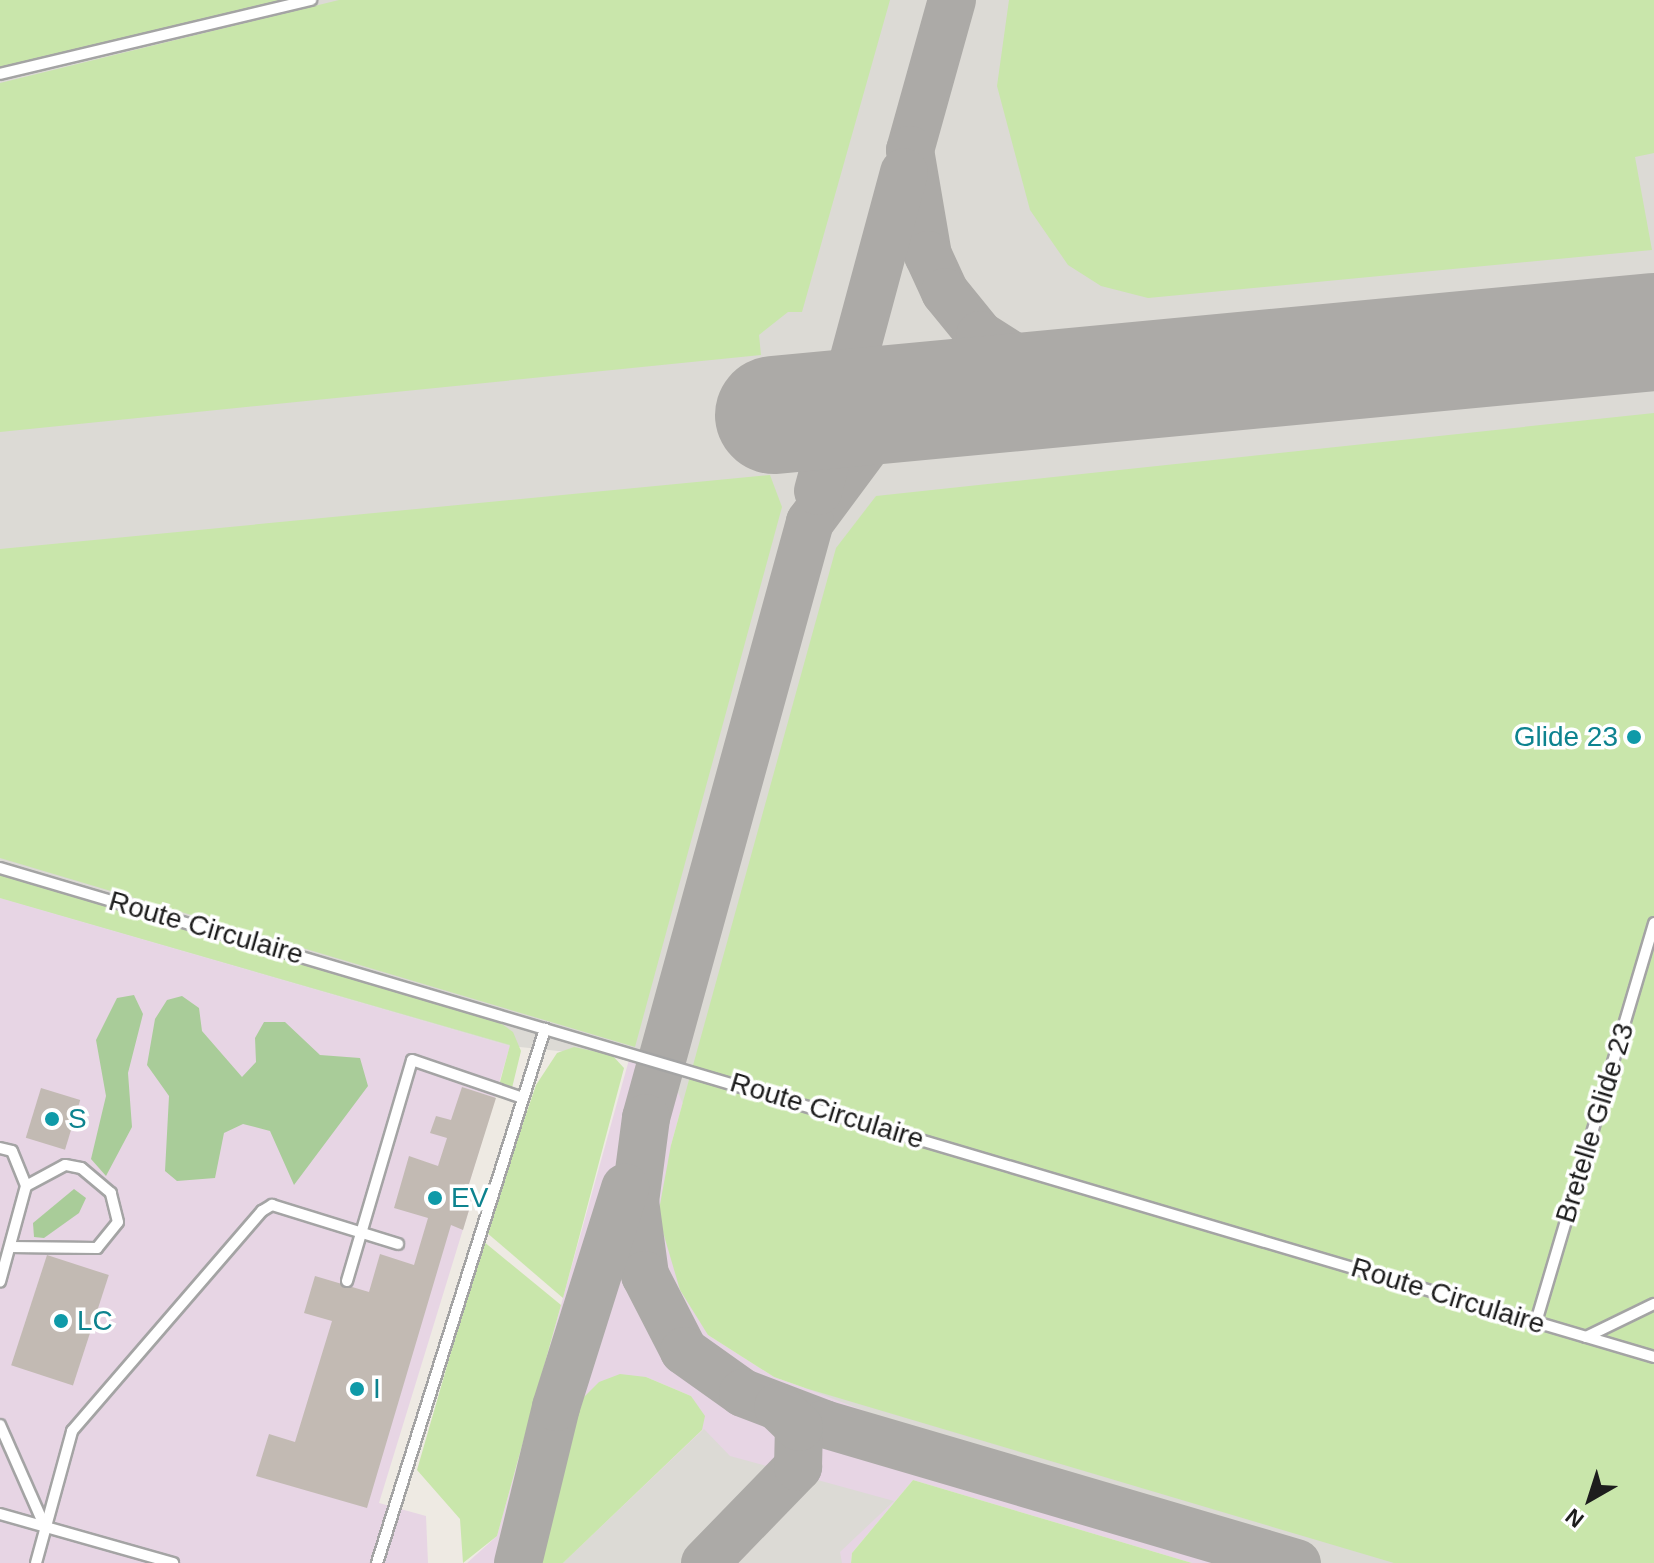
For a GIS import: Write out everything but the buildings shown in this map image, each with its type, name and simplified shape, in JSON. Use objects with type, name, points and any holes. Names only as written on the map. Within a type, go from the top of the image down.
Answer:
[{"type":"lane","points":[[0,74],[311,0]]},
{"type":"lane","name":"Route Circulaire","points":[[0,868],[1654,1357]]},
{"type":"lane","name":"Bretelle Glide 23","points":[[1536,1322],[1654,923]]},
{"type":"lane","points":[[377,1563],[545,1029]]},
{"type":"lane","points":[[347,1281],[412,1060],[523,1098]]},
{"type":"lane","points":[[0,1148],[12,1151],[26,1186],[0,1282]]},
{"type":"lane","points":[[10,1247],[97,1248],[118,1222],[111,1193],[81,1168],[65,1165],[26,1186]]},
{"type":"lane","points":[[36,1563],[72,1431],[262,1211],[272,1205],[398,1244]]},
{"type":"lane","points":[[1586,1337],[1654,1304]]},
{"type":"lane","points":[[0,1425],[45,1527]]},
{"type":"lane","points":[[0,1514],[173,1563]]},
{"type":"shaded area","points":[[0,0],[1654,0],[1654,1563],[1260,1563],[805,1388],[665,1062],[510,1046],[0,898]]},
{"type":"shaded area","points":[[0,898],[510,1046],[469,1184],[476,1187],[379,1503],[426,1516],[428,1563],[0,1563]]},
{"type":"shaded area","points":[[658,955],[719,972],[671,1145],[708,1335],[774,1377],[805,1388],[1394,1563],[1192,1563],[913,1480],[852,1553],[851,1563],[563,1563],[702,1430],[691,1396],[646,1377],[569,1412],[532,1563],[467,1563],[497,1536]]},
{"type":"shaded area","points":[[704,1429],[730,1456],[894,1501],[840,1552],[842,1563],[563,1563]]},
{"type":"green space","points":[[0,0],[281,0],[0,67]]},
{"type":"green space","points":[[339,0],[890,0],[802,312],[788,312],[759,335],[761,355],[0,432],[0,83]]},
{"type":"green space","points":[[1009,0],[1654,0],[1654,153],[1635,157],[1652,250],[1148,298],[1101,286],[1068,265],[1030,210],[997,86]]},
{"type":"green space","points":[[1654,413],[1654,1563],[1394,1563],[805,1388],[774,1377],[708,1335],[680,1290],[658,1215],[671,1145],[836,548],[876,496]]},
{"type":"green space","points":[[770,475],[782,507],[635,1047],[0,858],[0,549]]},
{"type":"green space","points":[[0,874],[499,1022],[513,1032],[521,1051],[512,1088],[500,1082],[510,1045],[0,898]]},
{"type":"green space","points":[[134,995],[143,1014],[128,1073],[132,1127],[106,1176],[91,1159],[106,1096],[96,1040],[117,998]]},
{"type":"green space","points":[[182,996],[199,1008],[202,1031],[242,1077],[256,1062],[255,1038],[264,1022],[285,1022],[320,1055],[360,1058],[368,1086],[294,1185],[270,1131],[243,1124],[224,1133],[215,1178],[177,1181],[165,1171],[169,1096],[147,1065],[155,1019],[167,1000]]},
{"type":"green space","points":[[574,1047],[612,1055],[624,1068],[563,1298],[486,1232],[536,1085],[557,1053]]},
{"type":"green space","points":[[74,1189],[86,1198],[79,1213],[44,1238],[34,1237],[33,1223]]},
{"type":"green space","points":[[483,1241],[561,1305],[497,1536],[463,1563],[460,1519],[417,1470]]},
{"type":"green space","points":[[620,1374],[646,1377],[691,1396],[705,1416],[702,1430],[563,1563],[532,1563],[569,1412],[599,1382]]},
{"type":"green space","points":[[913,1480],[1192,1563],[851,1563],[852,1553]]},
{"type":"taxiway","points":[[952,0],[910,150],[928,255],[945,292],[980,335],[1021,361],[1113,382]]},
{"type":"taxiway","points":[[818,491],[904,172]]},
{"type":"taxiway","points":[[952,398],[888,417],[810,522],[646,1118],[635,1201],[645,1275],[684,1351],[743,1393],[824,1424],[1297,1563]]},
{"type":"taxiway","points":[[518,1563],[556,1407],[625,1188]]},
{"type":"taxiway","points":[[705,1563],[798,1467],[799,1427],[778,1407]]},
{"type":"runway","points":[[774,415],[1654,332]]},
{"type":"place","name":"Glide 23","points":[[1634,737]]},
{"type":"place","name":"S","points":[[52,1119]]},
{"type":"place","name":"EV","points":[[435,1198]]},
{"type":"place","name":"LC","points":[[61,1321]]},
{"type":"place","name":"I","points":[[357,1389]]}]
